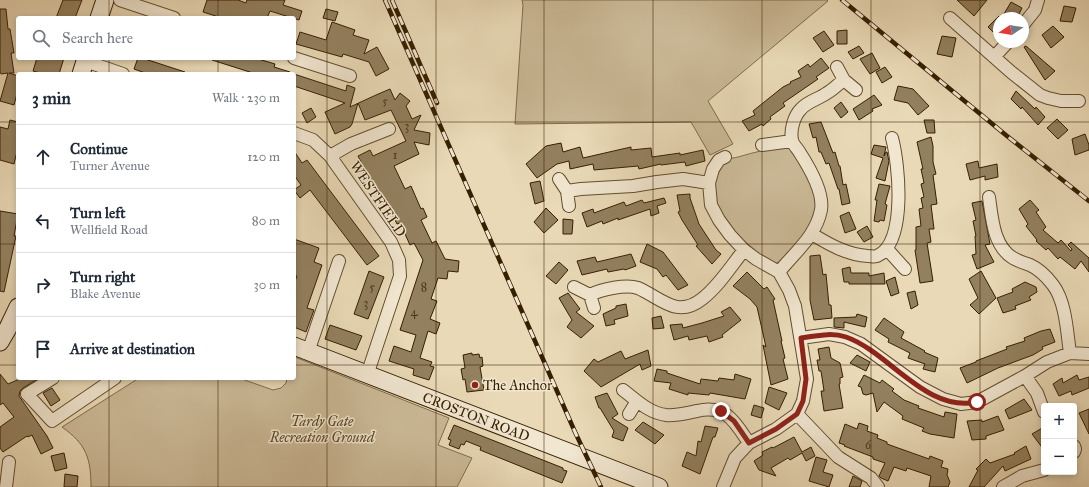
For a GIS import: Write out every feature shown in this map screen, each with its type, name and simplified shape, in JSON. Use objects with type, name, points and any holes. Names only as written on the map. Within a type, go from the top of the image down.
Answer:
[{"type":"street","points":[[100,16],[105,0]]},
{"type":"street","points":[[120,0],[168,16]]},
{"type":"street","points":[[1029,18],[1035,10],[1038,0]]},
{"type":"street","points":[[950,18],[971,38],[995,56],[1011,72],[1040,94],[1048,98],[1079,101]]},
{"type":"street","points":[[995,56],[1002,48]]},
{"type":"street","points":[[296,59],[350,76]]},
{"type":"street","points":[[86,64],[116,72]]},
{"type":"street","points":[[837,67],[844,80],[856,90]]},
{"type":"street","points":[[779,272],[812,234],[821,208],[818,188],[809,168],[792,141],[791,134],[794,121],[801,109],[827,93],[844,80]]},
{"type":"street","points":[[330,156],[351,144],[389,129]]},
{"type":"street","name":"WESTFIELD","points":[[296,134],[313,140],[330,156],[391,242],[398,260],[400,276],[367,375]]},
{"type":"street","points":[[812,234],[842,250],[858,255],[876,256],[887,249],[895,232],[898,207],[897,156],[892,138]]},
{"type":"street","points":[[762,145],[792,141]]},
{"type":"street","points":[[723,487],[735,458],[749,443],[776,429],[797,414],[803,401],[806,379],[801,338],[795,306],[790,290],[779,272],[756,259],[744,250],[730,235],[719,220],[711,205],[709,183],[713,169],[719,160],[725,157]]},
{"type":"street","points":[[559,179],[567,191],[569,206]]},
{"type":"street","points":[[567,191],[632,186],[683,179],[709,183]]},
{"type":"street","points":[[989,197],[994,231],[1002,249],[1012,258],[1032,266],[1044,275],[1054,286],[1063,306],[1070,353]]},
{"type":"street","points":[[887,249],[905,269]]},
{"type":"street","points":[[590,295],[598,291],[618,288],[637,288],[671,306],[688,307],[702,299],[714,288],[744,250]]},
{"type":"street","points":[[301,349],[339,261]]},
{"type":"street","points":[[574,287],[590,295],[594,308]]},
{"type":"street","points":[[0,342],[16,311]]},
{"type":"street","points":[[801,338],[829,334],[845,337],[861,344],[920,387],[942,399],[961,404],[977,402],[1025,376],[1047,362],[1070,353],[1089,354]]},
{"type":"street","name":"CROSTON ROAD","points":[[301,349],[659,487]]},
{"type":"street","points":[[1025,376],[1041,405]]},
{"type":"street","points":[[50,380],[28,394],[52,421],[112,380]]},
{"type":"street","points":[[623,390],[655,412],[678,415],[703,409],[721,411],[734,421],[749,443]]},
{"type":"street","points":[[629,414],[637,401]]},
{"type":"street","points":[[797,414],[838,457],[871,478],[878,487]]},
{"type":"street","points":[[4,482],[9,462]]},
{"type":"street","points":[[1003,487],[1022,476],[1041,471]]},
{"type":"green space","points":[[522,0],[828,1],[708,101],[733,144],[710,155],[691,122],[515,124],[523,5]]},
{"type":"green space","points":[[789,146],[804,168],[818,200],[813,220],[802,238],[789,254],[777,263],[773,264],[738,236],[725,220],[716,202],[715,181],[721,166],[727,159],[763,150]]},
{"type":"green space","name":"Tardy Gate Recreation Ground","points":[[296,357],[449,418],[438,445],[472,458],[457,487],[91,487],[90,468],[86,452],[77,439],[62,427],[136,380],[245,380],[273,390],[281,388],[286,383],[287,380],[296,380]]},
{"type":"building","points":[[63,0],[82,0],[76,16],[57,16]]},
{"type":"building","points":[[207,0],[238,0],[246,3],[247,0],[285,0],[283,5],[302,11],[299,20],[296,19],[296,16],[286,16],[270,11],[268,16],[216,16],[203,12]]},
{"type":"building","points":[[957,0],[987,0],[974,16]]},
{"type":"building","points":[[1011,2],[1022,8],[1020,12],[1005,12]]},
{"type":"building","points":[[1064,6],[1076,8],[1072,22],[1060,21]]},
{"type":"building","points":[[0,9],[6,9],[8,29],[10,29],[14,53],[11,53],[14,73],[9,73],[16,75],[16,98],[14,105],[0,101],[8,73],[1,74]]},
{"type":"building","points":[[326,9],[338,12],[335,21],[323,18]]},
{"type":"building","points":[[332,22],[355,30],[353,35],[369,40],[364,54],[377,47],[389,69],[376,76],[369,62],[343,54],[342,57],[296,44],[300,32],[326,40]]},
{"type":"building","points":[[993,22],[993,32],[988,27]]},
{"type":"building","points":[[1053,26],[1064,37],[1051,48],[1042,35]]},
{"type":"building","points":[[847,30],[847,44],[837,44],[837,31]]},
{"type":"building","points":[[824,31],[834,45],[823,52],[813,38]]},
{"type":"building","points":[[942,36],[956,38],[952,57],[937,54]]},
{"type":"building","points":[[859,46],[864,53],[853,59],[848,52]]},
{"type":"building","points":[[1025,48],[1028,48],[1055,71],[1045,80]]},
{"type":"building","points":[[872,53],[880,68],[870,74],[860,59]]},
{"type":"building","points":[[821,58],[829,68],[816,77],[818,79],[783,103],[785,106],[770,117],[771,119],[763,126],[762,124],[749,131],[742,121],[755,115],[753,111],[783,87],[791,83],[790,82],[801,77],[798,71],[808,64],[810,67]]},
{"type":"building","points":[[36,60],[63,60],[60,72],[33,71]]},
{"type":"building","points":[[137,60],[148,60],[185,72],[142,72],[134,69]]},
{"type":"building","points":[[212,60],[262,60],[275,64],[274,67],[290,72],[250,72]]},
{"type":"building","points":[[885,67],[892,77],[882,83],[876,72]]},
{"type":"building","points":[[296,75],[346,91],[347,85],[355,88],[350,107],[358,103],[352,124],[350,127],[335,134],[325,112],[345,103],[296,87]]},
{"type":"building","points":[[898,86],[913,89],[929,106],[918,115],[908,103],[894,100]]},
{"type":"building","points":[[390,89],[395,100],[400,93],[410,101],[406,106],[412,119],[421,115],[414,130],[430,133],[429,145],[414,142],[419,154],[394,166],[405,189],[411,186],[421,209],[423,208],[427,217],[421,220],[432,243],[436,241],[445,259],[459,261],[458,272],[448,271],[447,279],[438,278],[431,299],[437,301],[430,319],[440,323],[436,334],[428,331],[420,358],[432,362],[430,366],[434,367],[429,380],[413,375],[414,369],[389,361],[394,346],[411,352],[416,335],[400,330],[423,260],[414,243],[410,245],[400,223],[397,224],[385,200],[381,202],[370,179],[367,180],[359,163],[361,162],[358,156],[370,150],[373,156],[406,141],[391,110],[365,120],[358,103]]},
{"type":"building","points":[[1016,91],[1035,109],[1036,107],[1045,117],[1038,125],[1022,107],[1021,109],[1011,99]]},
{"type":"building","points":[[874,95],[882,105],[872,109],[873,111],[859,120],[853,109]]},
{"type":"building","points":[[841,102],[848,112],[841,118],[834,108]]},
{"type":"building","points":[[311,108],[316,117],[307,123],[302,113]]},
{"type":"building","points":[[1057,119],[1068,130],[1058,139],[1047,128]]},
{"type":"building","points":[[10,120],[16,122],[16,156],[14,164],[0,160],[0,127],[8,129]]},
{"type":"building","points":[[924,120],[934,120],[935,133],[927,133]]},
{"type":"building","points":[[821,122],[833,153],[835,152],[840,166],[843,185],[846,184],[850,203],[842,205],[839,189],[829,163],[826,164],[821,152],[819,152],[816,137],[813,138],[809,124]]},
{"type":"building","points":[[1085,134],[1089,145],[1089,150],[1075,155],[1072,139]]},
{"type":"building","points":[[931,137],[933,146],[933,162],[936,174],[933,175],[937,204],[931,205],[934,229],[929,229],[931,242],[927,243],[933,281],[920,283],[915,250],[916,227],[921,226],[919,209],[923,208],[921,198],[924,197],[921,184],[924,183],[921,169],[923,169],[917,142]]},
{"type":"building","points":[[561,143],[563,152],[580,147],[583,158],[631,147],[631,150],[651,148],[652,157],[680,153],[680,155],[703,150],[705,161],[686,166],[685,162],[661,164],[639,169],[638,166],[594,170],[593,164],[570,169],[569,161],[557,164],[537,178],[526,164],[546,146]]},
{"type":"building","points":[[874,145],[886,147],[884,156],[887,152],[889,161],[885,181],[876,178],[883,158],[871,154]]},
{"type":"building","points":[[296,154],[302,163],[307,160],[379,256],[367,265],[310,190],[300,198],[296,193],[296,189],[301,185],[296,178]]},
{"type":"building","points":[[978,161],[979,168],[997,164],[998,177],[985,180],[985,176],[970,180],[966,164]]},
{"type":"building","points":[[540,181],[544,201],[535,204],[530,183]]},
{"type":"building","points":[[879,184],[890,186],[885,204],[887,205],[884,221],[880,220],[879,222],[874,221],[877,200],[875,200]]},
{"type":"building","points":[[690,194],[699,224],[716,250],[721,254],[712,264],[696,246],[698,245],[678,212],[680,211],[677,195]]},
{"type":"building","points":[[664,198],[666,203],[657,206],[659,213],[651,216],[650,209],[618,220],[618,218],[603,224],[602,221],[587,227],[582,213],[593,209],[594,213],[624,202],[626,206],[642,200],[644,203]]},
{"type":"building","points":[[1030,200],[1039,210],[1036,212],[1046,227],[1043,230],[1058,243],[1061,240],[1071,251],[1072,249],[1068,245],[1071,242],[1089,258],[1089,272],[1081,261],[1075,269],[1060,257],[1058,259],[1048,248],[1046,250],[1036,241],[1037,240],[1026,226],[1028,224],[1019,209]]},
{"type":"building","points":[[982,201],[990,244],[985,245],[994,262],[977,269],[972,255],[976,254],[976,236],[973,221],[976,220],[972,203]]},
{"type":"building","points":[[546,208],[558,220],[544,233],[534,222]]},
{"type":"building","points":[[0,211],[16,214],[14,236],[16,236],[4,292],[0,291]]},
{"type":"building","points":[[849,212],[856,229],[845,233],[840,216]]},
{"type":"building","points":[[563,219],[573,220],[572,234],[563,234]]},
{"type":"building","points":[[867,226],[873,237],[864,242],[857,232]]},
{"type":"building","points":[[296,240],[319,248],[314,262],[322,265],[307,308],[314,310],[306,332],[296,328]]},
{"type":"building","points":[[647,244],[663,252],[688,285],[678,290],[666,275],[663,277],[657,269],[640,262]]},
{"type":"building","points":[[631,254],[636,266],[625,270],[608,272],[607,269],[582,275],[577,261],[595,257],[597,262]]},
{"type":"building","points":[[820,255],[823,275],[826,274],[829,305],[831,305],[832,318],[814,320],[810,300],[810,256]]},
{"type":"building","points":[[559,262],[568,270],[556,284],[546,276]]},
{"type":"building","points":[[850,267],[851,273],[869,273],[869,276],[884,273],[885,284],[849,284],[849,282],[844,282],[842,269]]},
{"type":"building","points":[[369,271],[384,277],[368,319],[354,314]]},
{"type":"building","points":[[981,271],[996,298],[979,314],[970,305],[978,298],[969,279]]},
{"type":"building","points":[[747,272],[764,289],[767,287],[775,299],[773,300],[788,379],[771,385],[763,345],[766,347],[757,307],[750,299],[733,286]]},
{"type":"building","points":[[895,277],[899,293],[891,296],[886,281]]},
{"type":"building","points":[[1025,282],[1036,287],[1037,292],[1029,297],[1031,300],[1015,306],[1016,309],[1003,313],[997,298],[1013,292],[1012,289]]},
{"type":"building","points":[[915,291],[918,305],[911,309],[907,293]]},
{"type":"building","points":[[568,293],[580,309],[576,312],[594,326],[581,338],[567,327],[572,320],[559,298]]},
{"type":"building","points":[[626,304],[628,316],[614,320],[615,324],[606,326],[603,314],[616,308],[616,306]]},
{"type":"building","points":[[730,307],[741,320],[722,335],[723,337],[709,342],[707,336],[689,340],[688,336],[674,340],[670,325],[682,324],[683,328],[702,323],[724,316],[721,312]]},
{"type":"building","points":[[857,314],[867,317],[865,327],[844,322],[844,328],[834,327],[834,318],[856,317]]},
{"type":"building","points":[[661,316],[664,328],[653,329],[652,318]]},
{"type":"building","points":[[884,318],[904,332],[901,338],[925,351],[924,352],[938,358],[935,372],[923,369],[925,364],[908,358],[910,353],[888,342],[889,339],[875,330]]},
{"type":"building","points":[[330,325],[362,336],[356,350],[325,339]]},
{"type":"building","points":[[1050,329],[1055,342],[1042,347],[1043,349],[1033,355],[998,368],[967,383],[960,368],[1007,349],[1006,347],[1025,341],[1024,338]]},
{"type":"building","points":[[829,347],[831,358],[840,363],[843,377],[840,378],[839,384],[843,408],[824,411],[821,391],[824,391],[821,371],[819,371],[817,360],[820,360],[818,349]]},
{"type":"building","points":[[648,350],[651,366],[642,370],[640,364],[601,387],[584,371],[594,359],[598,362],[621,351],[625,359]]},
{"type":"building","points":[[472,353],[472,355],[479,354],[480,358],[482,357],[483,366],[480,367],[484,390],[467,392],[465,379],[463,380],[461,369],[465,368],[463,355]]},
{"type":"building","points":[[857,355],[870,362],[866,371],[850,363]]},
{"type":"building","points":[[657,369],[667,371],[667,373],[700,384],[701,379],[718,381],[719,378],[734,380],[735,374],[751,379],[745,399],[710,393],[709,395],[688,393],[688,395],[669,389],[671,383],[654,381]]},
{"type":"building","points":[[0,374],[8,384],[17,380],[36,380],[23,388],[20,391],[19,396],[47,436],[53,448],[41,454],[32,435],[27,436],[3,452],[0,448],[0,427],[14,417],[3,403],[0,405]]},
{"type":"building","points":[[864,375],[880,383],[882,380],[894,389],[892,391],[904,400],[919,406],[918,408],[944,417],[945,412],[957,414],[954,438],[930,434],[922,431],[924,428],[902,419],[903,416],[884,402],[877,412],[873,393],[866,395],[863,394],[861,387],[858,386]]},
{"type":"building","points":[[1077,375],[1079,380],[1089,377],[1089,388],[1072,395],[1071,391],[1059,396],[1053,384],[1062,378],[1063,383]]},
{"type":"building","points":[[769,387],[787,393],[779,410],[765,403]]},
{"type":"building","points":[[52,388],[60,400],[51,406],[43,393]]},
{"type":"building","points":[[607,393],[618,414],[612,418],[628,428],[623,441],[612,437],[614,431],[599,408],[595,397]]},
{"type":"building","points":[[1024,399],[1032,410],[1009,419],[1005,410]]},
{"type":"building","points":[[754,405],[764,408],[761,418],[751,415]]},
{"type":"building","points":[[1089,409],[1089,434],[1079,413]]},
{"type":"building","points":[[998,416],[1004,430],[986,436],[986,439],[972,440],[967,421],[982,420],[982,422]]},
{"type":"building","points":[[643,422],[664,435],[655,444],[635,430]]},
{"type":"building","points":[[859,423],[868,426],[867,431],[878,435],[877,438],[887,442],[887,444],[929,459],[930,456],[943,461],[941,467],[948,469],[947,475],[950,482],[948,487],[929,487],[931,476],[907,468],[906,471],[894,467],[888,481],[881,478],[879,476],[885,463],[839,443],[845,424],[857,429]]},
{"type":"building","points":[[454,425],[563,468],[563,470],[567,471],[562,483],[480,450],[481,447],[466,441],[464,445],[461,444],[459,449],[449,445],[451,440],[448,439]]},
{"type":"building","points":[[705,426],[718,428],[715,437],[713,437],[700,474],[682,466],[687,452],[696,456],[698,441],[701,442]]},
{"type":"building","points":[[1041,429],[1041,446],[1032,434]]},
{"type":"building","points":[[794,437],[802,452],[811,447],[815,456],[806,461],[802,453],[790,460],[788,458],[771,468],[776,476],[759,470],[754,461],[763,455],[762,452]]},
{"type":"building","points":[[1026,446],[1031,459],[1005,471],[1003,466],[984,487],[969,487],[978,470],[976,469],[986,459],[990,463],[1015,454],[1014,453]]},
{"type":"building","points":[[64,453],[67,468],[55,471],[51,456]]},
{"type":"building","points":[[816,457],[827,460],[823,472],[833,475],[829,487],[809,481]]},
{"type":"building","points":[[65,474],[78,476],[77,487],[64,487]]},
{"type":"building","points":[[853,476],[862,481],[860,487],[849,487]]},
{"type":"railway","points":[[385,0],[575,432],[601,487]]},
{"type":"railway","points":[[392,0],[437,103]]},
{"type":"railway","points":[[842,0],[1007,136],[1089,201]]},
{"type":"place","name":"The Anchor","points":[[475,385]]},
{"type":"route","points":[[721,411],[734,421],[749,443],[776,429],[797,414],[803,401],[806,379],[801,338],[829,334],[845,337],[861,344],[920,387],[942,399],[961,404],[977,402]]}]
